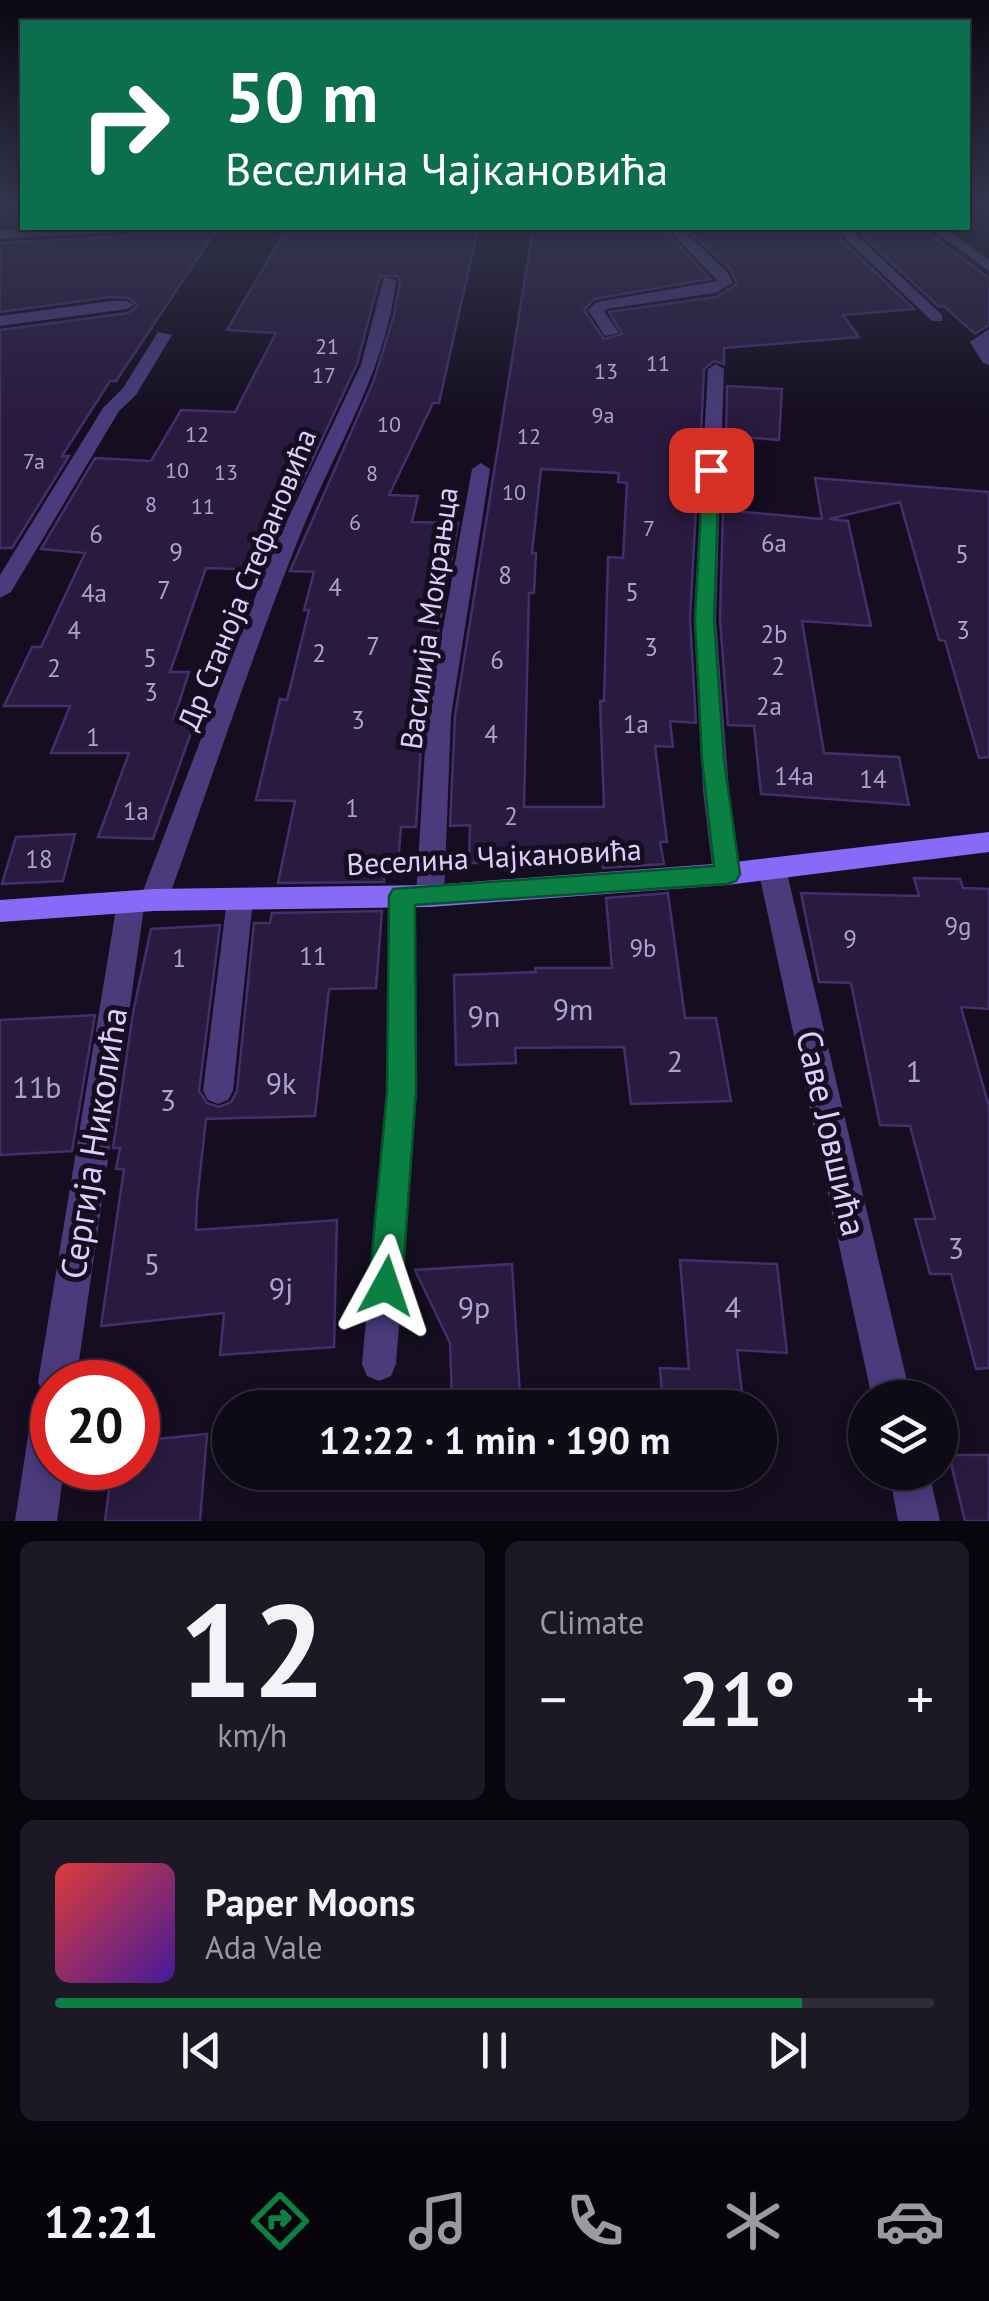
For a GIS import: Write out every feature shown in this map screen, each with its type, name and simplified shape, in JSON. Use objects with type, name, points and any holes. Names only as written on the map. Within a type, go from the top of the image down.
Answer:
[{"type":"street","points":[[610,333],[596,310],[602,305],[714,289],[726,283],[723,276]]},
{"type":"street","name":"Др Станоја Стефановића","points":[[142,902],[304,500],[378,348],[388,315],[390,280]]},
{"type":"street","points":[[0,321],[37,320],[90,306],[127,304]]},
{"type":"street","points":[[989,334],[978,342],[989,360]]},
{"type":"street","points":[[0,592],[112,408],[130,391],[164,336]]},
{"type":"street","points":[[716,369],[704,619],[712,754],[727,874]]},
{"type":"street","name":"Василија Мокрањца","points":[[416,896],[439,716],[481,469]]},
{"type":"street","name":"Веселина Чајкановића","points":[[0,911],[142,902],[416,896],[727,874],[989,842]]},
{"type":"street","name":"Саве Јовшића","points":[[772,869],[888,1380]]},
{"type":"street","name":"Сергија Николића","points":[[60,1360],[142,902]]},
{"type":"street","points":[[36,1521],[40,1490]]},
{"type":"street","points":[[912,1490],[920,1521]]},
{"type":"lane","points":[[892,276],[937,318]]},
{"type":"lane","points":[[379,1364],[416,896]]},
{"type":"lane","points":[[218,1090],[240,899]]},
{"type":"building","points":[[0,276],[186,276],[116,381],[110,381],[62,456],[69,456],[12,548],[0,548],[0,330],[128,313],[138,306],[129,298],[111,297],[0,312]]},
{"type":"building","points":[[259,276],[467,276],[439,403],[433,403],[389,495],[418,496],[412,522],[458,523],[423,715],[416,827],[401,827],[397,876],[384,875],[384,882],[278,883],[295,801],[256,800],[280,699],[287,700],[309,610],[304,610],[314,572],[290,571],[374,380],[394,315],[400,281],[397,276],[380,276],[357,364],[261,570],[206,568],[170,672],[189,672],[174,718],[196,719],[153,839],[98,837],[129,753],[51,753],[70,706],[4,706],[32,647],[41,647],[85,553],[41,549],[95,458],[151,461],[181,410],[235,412],[276,333],[227,330]]},
{"type":"building","points":[[525,276],[710,279],[594,299],[584,310],[604,339],[622,334],[609,312],[716,297],[737,284],[733,276],[879,276],[914,309],[843,315],[859,337],[724,348],[724,364],[714,361],[704,369],[701,434],[684,432],[681,507],[696,508],[690,619],[696,723],[670,721],[673,747],[655,746],[667,842],[660,842],[664,864],[603,868],[602,863],[469,863],[470,825],[450,826],[455,716]],"holes":[[[541,469],[619,473],[618,482],[627,483],[623,558],[608,557],[604,701],[600,701],[604,807],[524,807],[529,593],[534,593],[536,553],[532,553]]]},
{"type":"building","points":[[906,276],[989,278],[989,325],[975,334],[944,306],[939,307]]},
{"type":"building","points":[[727,386],[782,389],[779,440],[726,436]]},
{"type":"building","points":[[815,478],[989,492],[989,757],[979,758],[945,641],[939,640],[900,502],[829,519],[848,521],[871,626],[802,621],[824,753],[899,757],[909,805],[761,794],[754,726],[728,725],[720,619],[723,510],[822,519]]},
{"type":"building","points":[[75,834],[63,881],[2,884],[16,837]]},
{"type":"building","points":[[914,878],[960,879],[963,888],[989,889],[989,1009],[961,1007],[989,1107],[989,1368],[976,1369],[951,1274],[930,1274],[915,1219],[935,1219],[910,1126],[880,1125],[851,983],[819,982],[801,893],[919,896]]},
{"type":"building","points":[[668,893],[685,1018],[716,1018],[731,1101],[631,1104],[624,1047],[515,1048],[516,1063],[456,1065],[454,975],[536,972],[535,968],[612,968],[606,898]]},
{"type":"building","points":[[382,911],[376,988],[329,989],[315,1116],[206,1119],[196,1230],[337,1220],[334,1347],[220,1355],[224,1313],[101,1326],[124,1169],[116,1169],[120,1148],[113,1148],[133,1013],[151,929],[220,925],[199,1091],[207,1103],[219,1107],[231,1102],[237,1091],[254,923],[270,923],[272,913]]},
{"type":"building","points":[[95,1015],[72,1151],[0,1155],[0,1020]]},
{"type":"building","points":[[680,1260],[777,1264],[787,1353],[737,1350],[742,1390],[662,1390],[660,1368],[689,1369]]},
{"type":"building","points":[[512,1264],[520,1390],[452,1390],[450,1343],[415,1270]]},
{"type":"building","points":[[207,1434],[200,1521],[105,1521],[109,1490],[160,1490],[160,1439]]},
{"type":"building","points":[[958,1455],[989,1455],[989,1521],[965,1521],[957,1490]]},
{"type":"route","points":[[386,1286],[402,1091],[402,896],[727,874],[713,760],[704,619],[711,470]]}]
